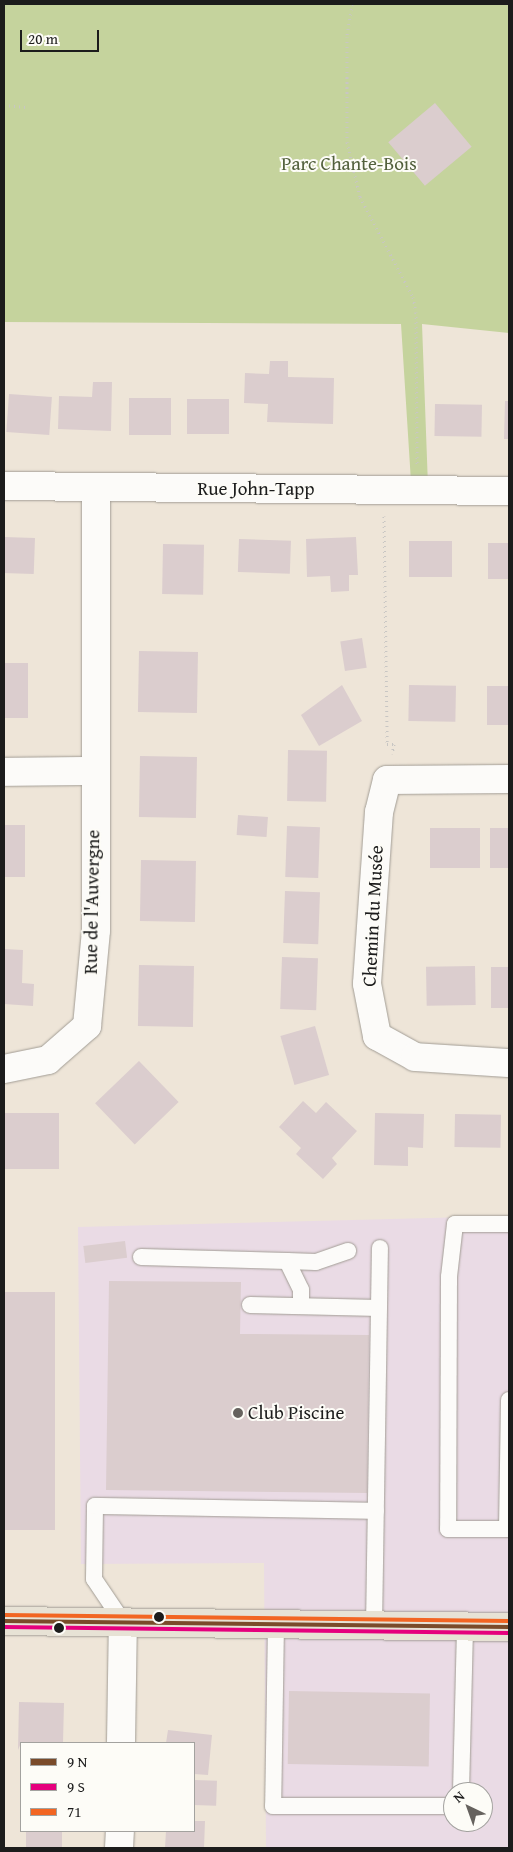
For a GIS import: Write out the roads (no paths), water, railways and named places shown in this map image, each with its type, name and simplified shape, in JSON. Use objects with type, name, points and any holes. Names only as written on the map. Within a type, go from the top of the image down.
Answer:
[{"type":"main road","points":[[4,1621],[509,1627]]},
{"type":"street","name":"Rue John-Tapp","points":[[4,486],[509,491]]},
{"type":"street","name":"Rue de l'Auvergne","points":[[4,1069],[48,1060],[86,1026],[96,930],[92,771],[96,487]]},
{"type":"street","points":[[4,772],[92,771]]},
{"type":"street","name":"Chemin du Musée","points":[[509,779],[387,780],[379,812],[367,984],[377,1036],[415,1058],[509,1063]]},
{"type":"street","points":[[121,1742],[123,1622]]},
{"type":"street","points":[[119,1848],[120,1832]]},
{"type":"lane","points":[[509,1224],[456,1224],[449,1278],[448,1528],[508,1529],[509,1400]]},
{"type":"lane","points":[[374,1626],[380,1248]]},
{"type":"lane","points":[[141,1257],[316,1262],[348,1251]]},
{"type":"lane","points":[[287,1261],[302,1290],[301,1306]]},
{"type":"lane","points":[[250,1305],[379,1308]]},
{"type":"lane","points":[[123,1622],[94,1579],[94,1506],[376,1511]]},
{"type":"lane","points":[[276,1624],[273,1806],[443,1806]]},
{"type":"lane","points":[[462,1782],[465,1626]]},
{"type":"place","name":"Club Piscine","points":[[238,1413]]},
{"type":"park label","name":"Parc Chante-Bois","points":[[349,164]]}]
